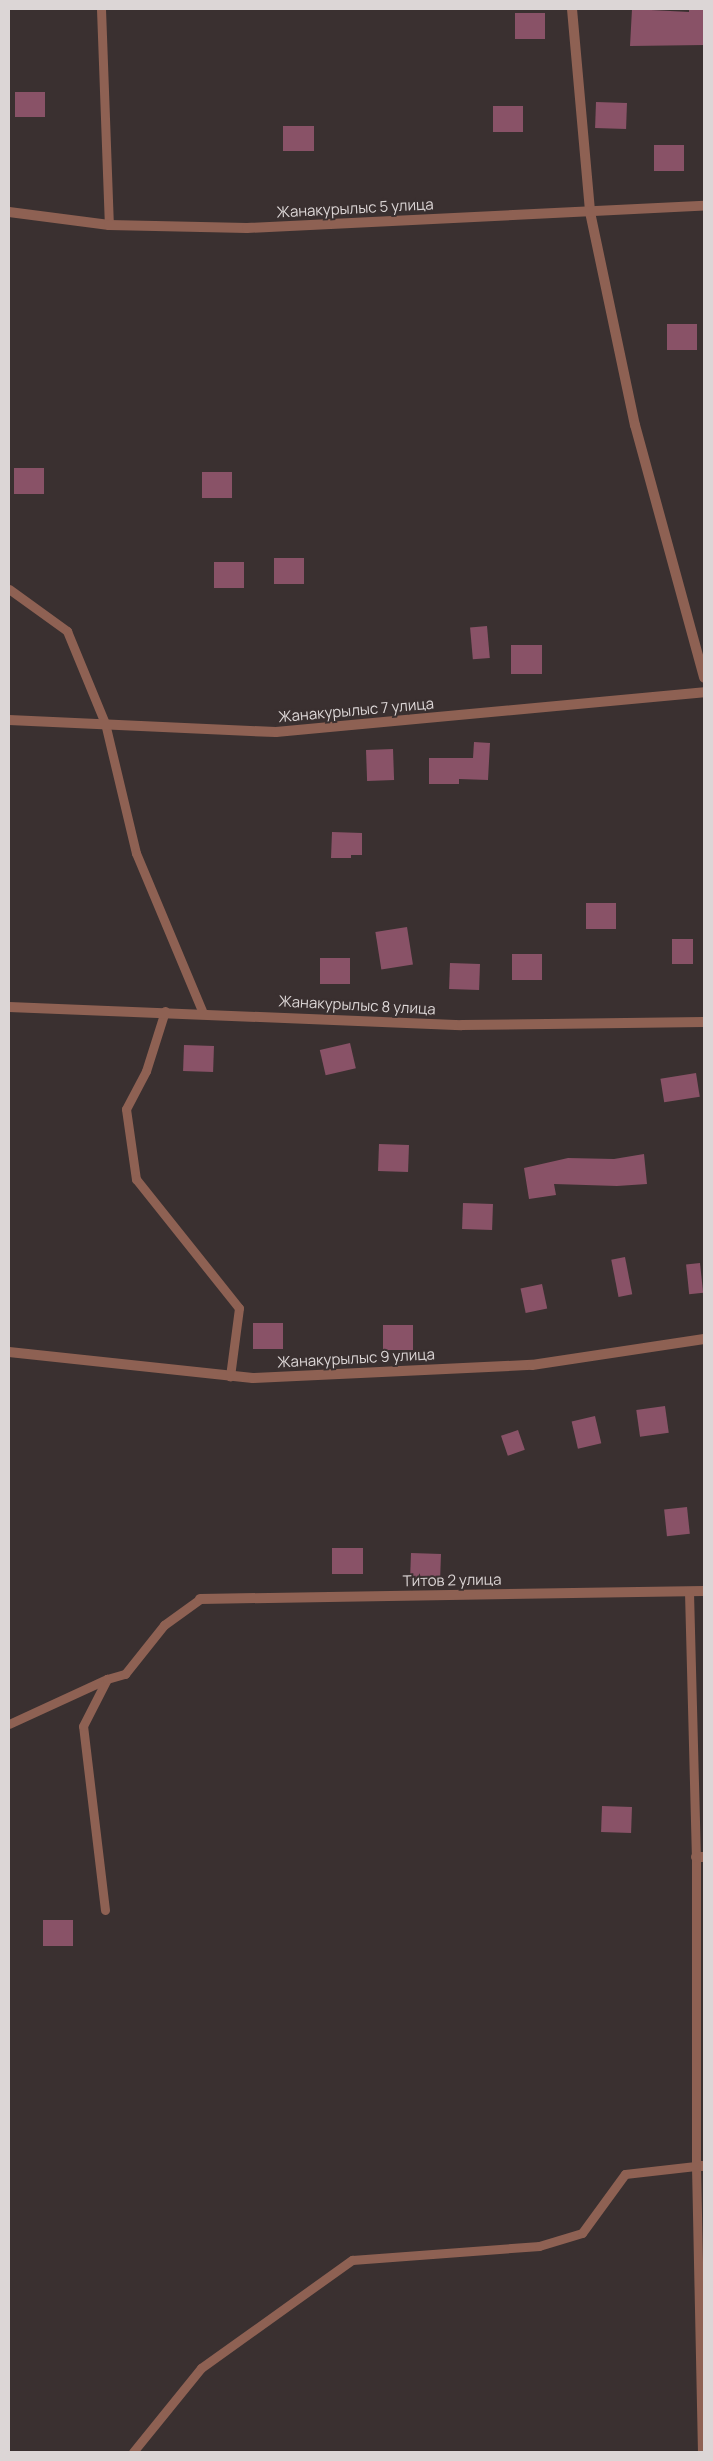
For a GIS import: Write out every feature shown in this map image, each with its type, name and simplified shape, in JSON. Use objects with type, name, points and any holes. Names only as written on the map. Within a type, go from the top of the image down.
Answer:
[{"type":"street","points":[[572,9],[590,212],[635,425],[704,678]]},
{"type":"street","name":"Жанакурылыс 5 улица","points":[[9,212],[109,225],[247,228],[704,206]]},
{"type":"street","name":"Жанакурылыс 7 улица","points":[[9,720],[276,732],[704,692]]},
{"type":"street","name":"Жанакурылыс 8 улица","points":[[9,1007],[166,1011],[462,1025],[704,1022]]},
{"type":"street","name":"Жанакурылыс 9 улица","points":[[9,1352],[253,1378],[532,1364],[704,1339]]},
{"type":"street","name":"Титов 2 улица","points":[[200,1599],[704,1592]]},
{"type":"lane","points":[[101,9],[109,225]]},
{"type":"lane","points":[[9,588],[67,631],[105,723],[136,852],[202,1013]]},
{"type":"lane","points":[[166,1011],[146,1071],[126,1109],[136,1179],[239,1308],[230,1376]]},
{"type":"lane","points":[[689,1592],[700,1857],[702,2452]]},
{"type":"lane","points":[[9,1724],[107,1680],[125,1674],[164,1625],[200,1599]]},
{"type":"lane","points":[[104,1910],[83,1726],[107,1680]]},
{"type":"lane","points":[[132,2452],[200,2368],[352,2260],[540,2246],[582,2233],[625,2174],[700,2166]]},
{"type":"building","points":[[632,9],[689,12],[689,9],[704,9],[704,45],[630,46]]},
{"type":"building","points":[[515,13],[545,13],[545,39],[515,39]]},
{"type":"building","points":[[15,92],[45,92],[45,117],[15,117]]},
{"type":"building","points":[[596,102],[627,103],[626,129],[595,128]]},
{"type":"building","points":[[493,106],[523,106],[523,132],[493,132]]},
{"type":"building","points":[[283,126],[314,126],[314,151],[283,151]]},
{"type":"building","points":[[654,145],[684,145],[684,171],[654,171]]},
{"type":"building","points":[[667,324],[697,324],[697,350],[667,350]]},
{"type":"building","points":[[14,468],[44,468],[44,494],[14,494]]},
{"type":"building","points":[[202,472],[232,472],[232,498],[202,498]]},
{"type":"building","points":[[274,558],[304,558],[304,584],[274,584]]},
{"type":"building","points":[[214,562],[244,562],[244,588],[214,588]]},
{"type":"building","points":[[487,626],[490,658],[473,659],[470,627]]},
{"type":"building","points":[[511,645],[542,645],[542,674],[511,674]]},
{"type":"building","points":[[474,742],[490,743],[488,780],[459,779],[459,784],[429,784],[429,758],[473,758]]},
{"type":"building","points":[[393,749],[394,780],[367,781],[366,750]]},
{"type":"building","points":[[332,832],[362,833],[362,855],[351,855],[351,858],[331,858]]},
{"type":"building","points":[[586,903],[616,903],[616,929],[586,929]]},
{"type":"building","points":[[407,927],[413,965],[381,970],[375,932]]},
{"type":"building","points":[[672,939],[693,939],[693,964],[672,964]]},
{"type":"building","points":[[512,954],[542,954],[542,980],[512,980]]},
{"type":"building","points":[[320,958],[350,958],[350,984],[320,984]]},
{"type":"building","points":[[450,963],[480,964],[479,990],[449,989]]},
{"type":"building","points":[[350,1043],[356,1068],[326,1075],[320,1050]]},
{"type":"building","points":[[184,1045],[214,1046],[213,1072],[183,1071]]},
{"type":"building","points":[[696,1073],[700,1097],[664,1102],[660,1079]]},
{"type":"building","points":[[379,1144],[409,1145],[408,1172],[378,1171]]},
{"type":"building","points":[[644,1154],[647,1184],[617,1186],[554,1184],[556,1195],[529,1199],[524,1168],[568,1158],[614,1159]]},
{"type":"building","points":[[463,1203],[493,1204],[492,1230],[462,1229]]},
{"type":"building","points":[[625,1257],[632,1294],[619,1297],[611,1260]]},
{"type":"building","points":[[700,1263],[703,1293],[689,1294],[686,1264]]},
{"type":"building","points":[[542,1284],[547,1308],[526,1313],[520,1289]]},
{"type":"building","points":[[253,1323],[283,1323],[283,1349],[253,1349]]},
{"type":"building","points":[[383,1325],[413,1325],[413,1350],[383,1350]]},
{"type":"building","points":[[665,1406],[669,1433],[640,1437],[636,1410]]},
{"type":"building","points":[[595,1416],[601,1443],[578,1449],[572,1421]]},
{"type":"building","points":[[518,1430],[525,1450],[508,1456],[501,1436]]},
{"type":"building","points":[[687,1507],[690,1534],[667,1536],[664,1509]]},
{"type":"building","points":[[332,1548],[363,1548],[363,1574],[332,1574]]},
{"type":"building","points":[[411,1553],[441,1554],[440,1580],[410,1579]]},
{"type":"building","points":[[602,1806],[632,1807],[631,1833],[601,1832]]},
{"type":"building","points":[[43,1920],[73,1920],[73,1946],[43,1946]]}]
